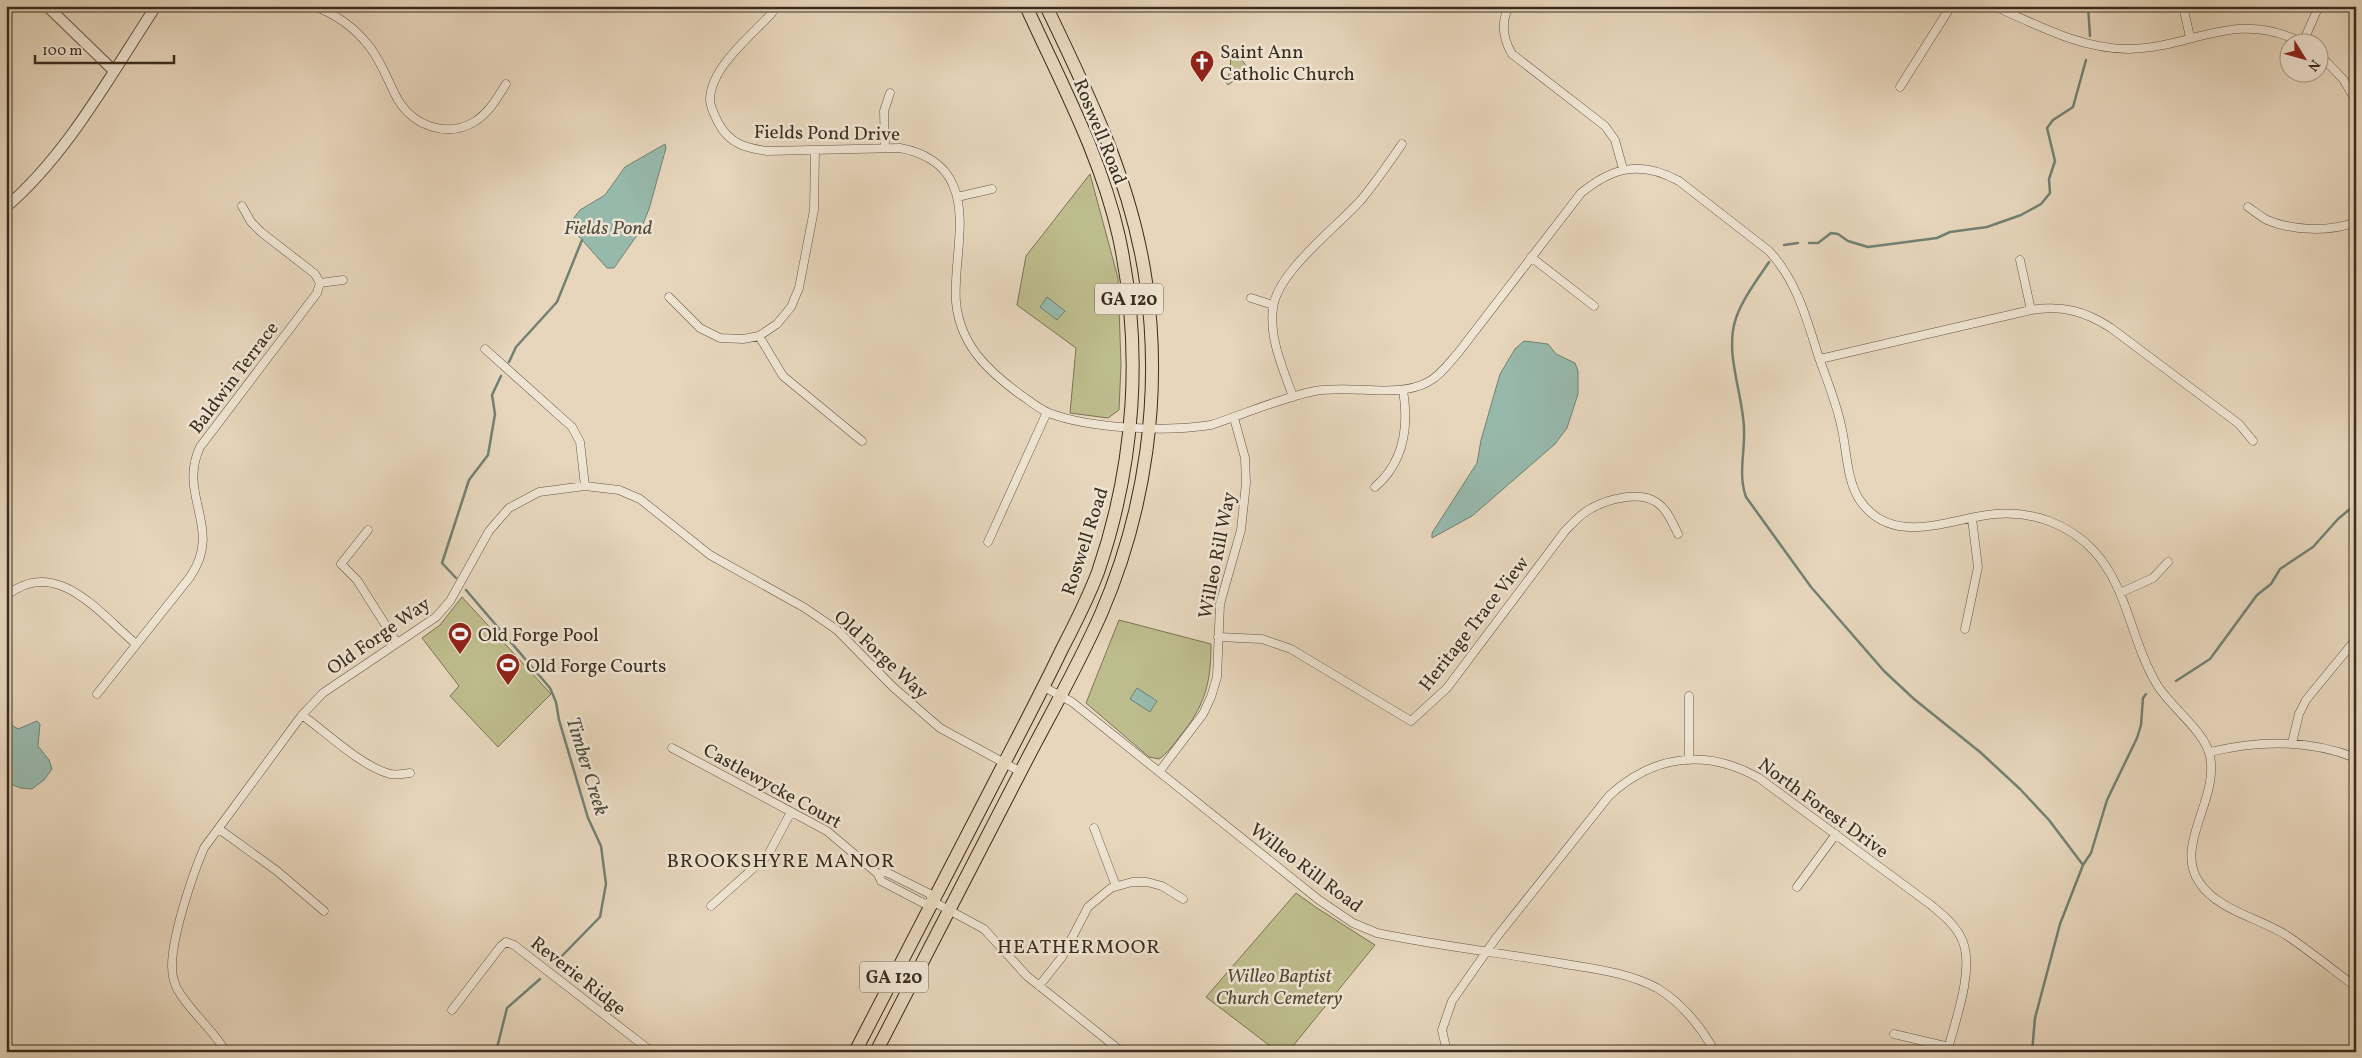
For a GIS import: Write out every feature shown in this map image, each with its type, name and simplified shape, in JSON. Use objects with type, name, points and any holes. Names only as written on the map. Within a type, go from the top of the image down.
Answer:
[{"type":"highway","name":"Roswell Road","points":[[855,1052],[1044,687],[1097,574],[1120,492],[1130,426],[1134,366],[1130,300],[1118,234],[1089,145],[1026,6]]},
{"type":"highway","name":"Roswell Road","points":[[876,1052],[1093,630],[1120,563],[1140,493],[1149,428],[1152,365],[1149,311],[1135,226],[1108,139],[1046,6]]},
{"type":"street","points":[[47,6],[113,70]]},
{"type":"street","points":[[6,207],[33,183],[53,160],[156,6]]},
{"type":"street","points":[[314,6],[333,10],[370,46],[399,100],[410,115],[426,125],[445,130],[462,128],[475,122],[489,109],[506,84]]},
{"type":"street","points":[[1509,6],[1504,22],[1504,34],[1512,54],[1605,126],[1615,140],[1624,169],[1654,171],[1679,181],[1769,251],[1784,270],[1798,296],[1820,359],[1839,417],[1851,480],[1860,500],[1865,506],[1882,519],[1906,527],[1928,527],[1994,514],[2014,514],[2041,518],[2061,525],[2093,550],[2109,572],[2120,593],[2155,681],[2165,698],[2199,735],[2210,752],[2211,784],[2192,843],[2192,868],[2196,879],[2205,891],[2218,900],[2283,934],[2356,987]]},
{"type":"street","points":[[1900,87],[1950,6]]},
{"type":"street","points":[[1994,6],[2069,37],[2100,47],[2142,48],[2213,32],[2250,28],[2280,33]]},
{"type":"street","points":[[2183,6],[2190,37]]},
{"type":"street","points":[[2307,32],[2319,6]]},
{"type":"street","name":"Fields Pond Drive","points":[[772,13],[720,71],[711,90],[712,109],[727,136],[745,148],[767,151],[885,147],[913,150],[935,162],[953,185],[957,197],[959,212],[956,301],[963,331],[975,354],[984,365],[1012,388],[1047,412],[1086,422],[1149,428],[1196,428],[1234,418],[1293,397],[1331,388],[1403,390],[1430,382],[1440,374],[1458,353],[1581,193],[1603,177],[1624,169]]},
{"type":"street","points":[[2330,65],[2343,79],[2356,101]]},
{"type":"street","points":[[885,147],[884,111],[890,93]]},
{"type":"street","points":[[1293,397],[1276,344],[1272,322],[1273,305],[1279,290],[1294,268],[1362,198],[1402,144]]},
{"type":"street","points":[[669,297],[700,328],[720,338],[743,339],[759,336],[777,324],[796,299],[814,210],[815,150]]},
{"type":"street","points":[[957,197],[992,189]]},
{"type":"street","points":[[242,206],[251,222],[314,274],[320,282],[344,280]]},
{"type":"street","points":[[2248,207],[2267,220],[2292,226],[2330,228],[2356,222]]},
{"type":"street","points":[[1531,257],[1594,306]]},
{"type":"street","points":[[2020,260],[2031,310]]},
{"type":"street","name":"Baldwin Terrace","points":[[97,694],[190,577],[200,560],[204,546],[192,476],[194,460],[200,448],[317,293],[320,282]]},
{"type":"street","points":[[1251,298],[1273,305]]},
{"type":"street","points":[[1820,359],[2031,310],[2061,308],[2074,310],[2097,319],[2239,424],[2253,441]]},
{"type":"street","points":[[759,336],[783,376],[862,441]]},
{"type":"street","points":[[485,349],[572,427],[580,442],[585,486]]},
{"type":"street","points":[[1376,487],[1387,477],[1393,467],[1404,437],[1406,419],[1403,390]]},
{"type":"street","points":[[988,542],[1047,412]]},
{"type":"street","name":"Willeo Rill Way","points":[[1158,772],[1189,735],[1208,706],[1217,677],[1220,604],[1241,530],[1246,483],[1245,458],[1234,418]]},
{"type":"street","name":"Old Forge Way","points":[[226,1052],[181,995],[174,982],[172,966],[175,946],[195,869],[204,848],[302,715],[323,693],[436,617],[450,601],[488,531],[509,508],[539,492],[585,486],[619,490],[640,499],[710,555],[805,608],[837,630],[922,715],[959,740],[1020,772]]},
{"type":"street","name":"Heritage Trace View","points":[[1218,637],[1262,639],[1292,648],[1411,721],[1447,688],[1565,531],[1592,507],[1612,500],[1643,497],[1656,501],[1665,509],[1678,534]]},
{"type":"street","points":[[1965,630],[1978,567],[1972,519]]},
{"type":"street","points":[[368,530],[341,564],[357,580],[397,643]]},
{"type":"street","points":[[2120,593],[2153,578],[2168,562]]},
{"type":"street","points":[[6,596],[21,586],[36,580],[55,582],[77,593],[136,644]]},
{"type":"street","points":[[2292,743],[2299,714],[2306,700],[2356,639]]},
{"type":"street","name":"Willeo Rill Road","points":[[1044,687],[1072,702],[1319,900],[1353,923],[1390,936],[1487,950],[1608,972],[1647,984],[1667,995],[1687,1012],[1716,1052]]},
{"type":"street","points":[[1688,760],[1689,696]]},
{"type":"street","points":[[302,715],[361,759],[378,769],[392,774],[410,773]]},
{"type":"street","points":[[2210,752],[2255,744],[2292,743],[2323,748],[2356,758]]},
{"type":"street","name":"Castlewycke Court","points":[[672,748],[833,835],[878,874],[881,881],[926,904],[932,901]]},
{"type":"street","name":"North Forest Drive","points":[[1446,1052],[1442,1030],[1447,1010],[1487,950],[1595,811],[1614,791],[1630,778],[1651,767],[1688,760],[1719,761],[1748,772],[1779,792],[1944,915],[1959,934],[1966,953],[1962,991],[1948,1049]]},
{"type":"street","points":[[711,906],[768,855],[791,812]]},
{"type":"street","points":[[1094,828],[1116,886]]},
{"type":"street","points":[[219,829],[278,871],[324,911]]},
{"type":"street","points":[[1797,887],[1836,834]]},
{"type":"street","points":[[1039,986],[1062,957],[1088,907],[1102,894],[1116,886],[1132,882],[1148,882],[1162,886],[1183,899]]},
{"type":"street","points":[[932,901],[992,936],[1018,967],[1039,986],[1122,1052]]},
{"type":"street","name":"Reverie Ridge","points":[[452,1010],[506,942],[514,945],[652,1052]]},
{"type":"street","points":[[1894,1034],[1948,1049]]},
{"type":"green space","points":[[1235,50],[1249,70],[1228,85],[1225,81],[1228,80],[1231,59],[1228,55]]},
{"type":"green space","points":[[1090,174],[1118,278],[1121,365],[1119,410],[1108,418],[1070,413],[1076,348],[1017,305],[1026,256]]},
{"type":"green space","points":[[462,597],[551,694],[498,747],[450,696],[459,686],[422,638],[440,625]]},
{"type":"green space","points":[[1119,620],[1211,644],[1210,671],[1201,704],[1189,725],[1171,748],[1159,759],[1149,757],[1086,703]]},
{"type":"green space","name":"Willeo Baptist Church Cemetery","points":[[1296,893],[1375,945],[1288,1052],[1278,1052],[1206,997]]},
{"type":"water","name":"Fields Pond","points":[[665,144],[666,148],[649,209],[640,231],[614,268],[607,268],[575,232],[573,219],[580,210],[605,195],[625,167]]},
{"type":"water","points":[[1047,297],[1065,311],[1057,320],[1040,307]]},
{"type":"water","points":[[1524,341],[1548,344],[1556,354],[1575,363],[1578,371],[1578,394],[1567,428],[1555,444],[1472,516],[1432,538],[1432,533],[1477,463],[1481,440],[1500,374],[1515,349]]},
{"type":"water","points":[[1137,688],[1157,701],[1150,712],[1130,699]]},
{"type":"water","points":[[6,721],[18,729],[37,721],[40,724],[38,746],[49,760],[52,769],[44,780],[32,789],[20,788],[6,782]]},
{"type":"waterway","points":[[2088,6],[2090,36]]},
{"type":"waterway","points":[[1809,243],[1818,243],[1831,233],[1838,234],[1848,241],[1868,247],[1937,238],[1950,232],[1987,227],[2021,215],[2041,204],[2050,193],[2049,179],[2055,161],[2047,128],[2053,120],[2073,107],[2086,60]]},
{"type":"waterway","name":"Timber Creek","points":[[509,362],[516,347],[557,302],[582,240]]},
{"type":"waterway","points":[[1784,245],[1798,243]]},
{"type":"waterway","points":[[1769,262],[1742,303],[1733,331],[1733,359],[1743,415],[1742,480],[1746,497],[1811,587],[1884,671],[1914,699],[1980,752],[2020,789],[2049,820],[2083,865]]},
{"type":"waterway","name":"Timber Creek","points":[[456,578],[442,563],[469,480],[488,455],[495,414],[492,395],[501,376]]},
{"type":"waterway","points":[[2176,681],[2210,659],[2257,595],[2271,584],[2280,569],[2313,547],[2338,519],[2356,504]]},
{"type":"waterway","name":"Timber Creek","points":[[466,590],[550,688],[556,702],[559,720],[588,818],[601,846],[606,884],[600,917],[556,962]]},
{"type":"waterway","points":[[2032,1052],[2035,1018],[2060,924],[2083,865],[2091,853],[2107,800],[2137,738],[2141,725],[2143,698],[2146,694]]},
{"type":"waterway","name":"Timber Creek","points":[[496,1052],[507,1008],[540,979]]},
{"type":"place","name":"Saint Ann Catholic Church","points":[[1202,83]]},
{"type":"place","name":"Old Forge Pool","points":[[460,655]]},
{"type":"place","name":"Old Forge Courts","points":[[508,686]]},
{"type":"district","name":"BROOKSHYRE MANOR","points":[[781,860]]},
{"type":"district","name":"HEATHERMOOR","points":[[1079,946]]}]
